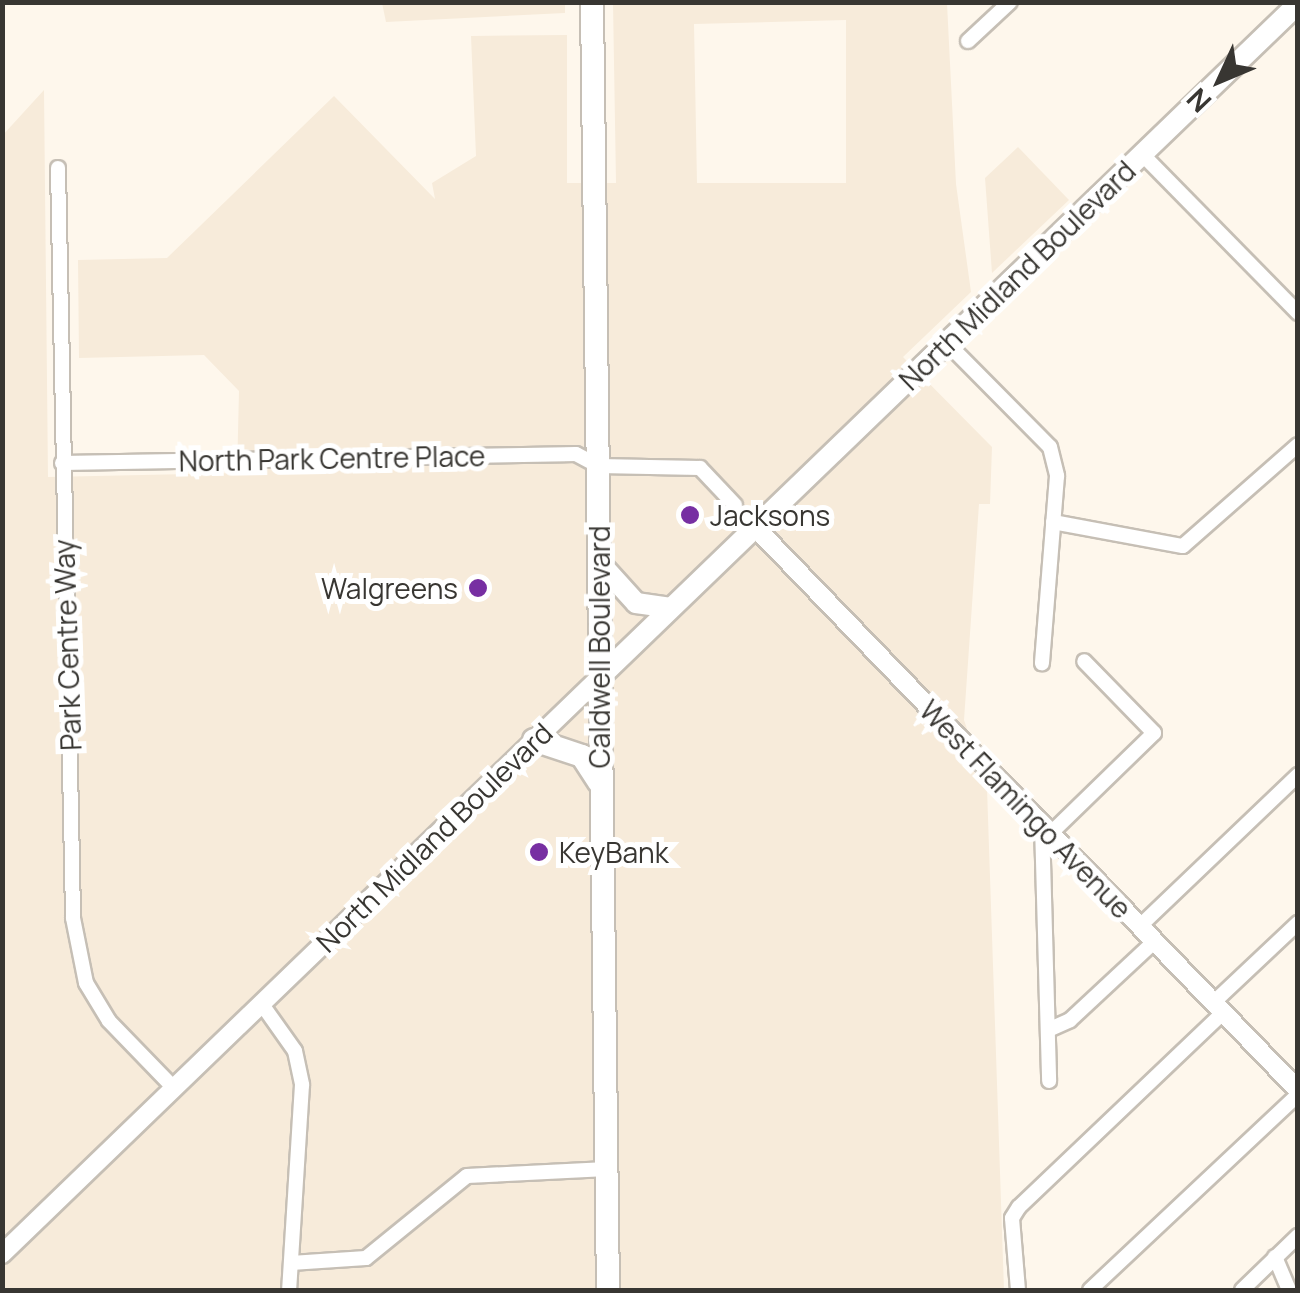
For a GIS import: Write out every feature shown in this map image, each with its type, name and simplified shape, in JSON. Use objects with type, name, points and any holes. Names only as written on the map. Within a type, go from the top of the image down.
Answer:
[{"type":"main road","name":"Caldwell Boulevard","points":[[592,2],[599,466],[598,782],[608,1290]]},
{"type":"main road","name":"North Midland Boulevard","points":[[599,678],[1298,4]]},
{"type":"main road","points":[[599,562],[636,603],[671,608]]},
{"type":"main road","points":[[534,740],[582,756],[598,782]]},
{"type":"street","points":[[968,41],[1010,2]]},
{"type":"street","points":[[1142,154],[1298,313]]},
{"type":"street","name":"Park Centre Way","points":[[58,168],[75,933],[86,983],[109,1021],[173,1088]]},
{"type":"street","points":[[947,343],[1050,447],[1053,522],[1042,662]]},
{"type":"street","points":[[1053,522],[1184,546],[1298,444]]},
{"type":"street","name":"North Park Centre Place","points":[[62,463],[576,454],[599,466],[700,468],[735,505]]},
{"type":"street","name":"West Flamingo Avenue","points":[[755,527],[1298,1093]]},
{"type":"street","points":[[1049,1081],[1046,829],[1154,733],[1084,660]]},
{"type":"street","name":"North Midland Boulevard","points":[[2,1254],[599,678]]},
{"type":"street","points":[[1140,926],[1298,775]]},
{"type":"street","points":[[1018,1290],[1012,1218],[1019,1207],[1298,923]]},
{"type":"street","points":[[1048,1030],[1070,1020],[1154,942]]},
{"type":"street","points":[[261,1003],[294,1050],[302,1085],[289,1290]]},
{"type":"street","points":[[1090,1290],[1298,1093]]},
{"type":"street","points":[[290,1263],[366,1258],[467,1176],[607,1169]]},
{"type":"street","points":[[1242,1290],[1298,1236]]},
{"type":"street","points":[[1276,1257],[1289,1290]]},
{"type":"shaded area","points":[[382,3],[565,3],[565,13],[386,22]]},
{"type":"shaded area","points":[[613,3],[947,3],[956,184],[971,292],[903,357],[992,447],[990,504],[979,504],[964,720],[987,788],[1004,1290],[3,1290],[2,136],[44,90],[48,477],[237,473],[239,391],[204,355],[79,358],[78,260],[167,258],[334,96],[435,199],[432,183],[476,156],[471,36],[567,35],[567,183],[616,183]],"holes":[[[846,20],[846,183],[697,183],[694,24]]]},
{"type":"shaded area","points":[[1018,147],[1069,200],[992,273],[985,178]]},
{"type":"place","name":"Jacksons","points":[[690,515]]},
{"type":"place","name":"Walgreens","points":[[478,588]]},
{"type":"place","name":"KeyBank","points":[[539,852]]}]
